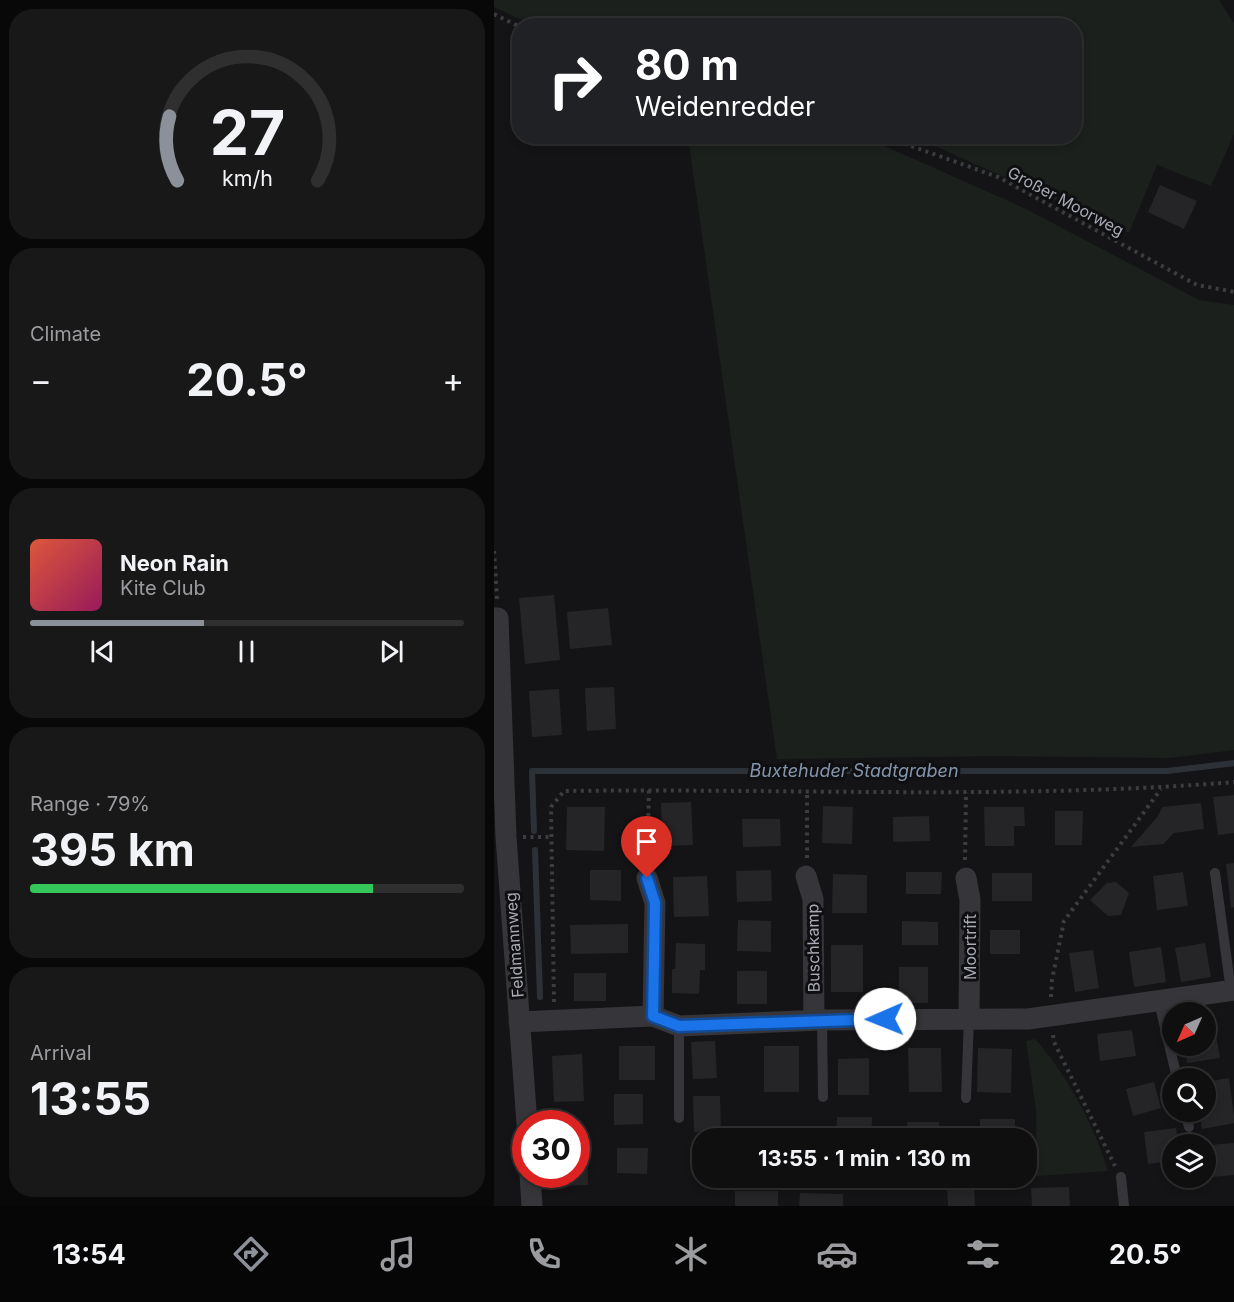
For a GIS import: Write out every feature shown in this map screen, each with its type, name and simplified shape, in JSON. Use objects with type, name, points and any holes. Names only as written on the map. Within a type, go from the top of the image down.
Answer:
[{"type":"street","name":"Feldmannweg","points":[[496,618],[506,837],[526,1110]]},
{"type":"street","name":"Buschkamp","points":[[806,876],[813,898],[818,1020]]},
{"type":"street","points":[[647,878],[655,903],[653,1016]]},
{"type":"street","name":"Moortrift","points":[[966,878],[970,900],[969,1017]]},
{"type":"street","points":[[520,1022],[653,1016],[679,1026],[818,1020],[969,1017],[1028,1019],[1233,991]]},
{"type":"street","points":[[531,1188],[532,1206]]},
{"type":"lane","points":[[1215,873],[1233,991]]},
{"type":"lane","points":[[1159,1002],[1175,1068]]},
{"type":"lane","points":[[966,1098],[969,1017]]},
{"type":"lane","points":[[818,1020],[823,1097]]},
{"type":"lane","points":[[679,1026],[679,1118]]},
{"type":"lane","points":[[1188,1122],[1189,1127]]},
{"type":"lane","points":[[1121,1177],[1124,1206]]},
{"type":"path","points":[[494,14],[512,23]]},
{"type":"path","name":"Großer Moorweg","points":[[905,144],[998,177],[1197,285],[1235,292]]},
{"type":"path","points":[[494,551],[496,618]]},
{"type":"path","points":[[555,1019],[549,837],[551,807],[564,791],[966,792],[1161,788],[1235,782]]},
{"type":"path","points":[[1121,1177],[1054,1042],[1050,1015],[1052,980],[1064,921],[1161,788]]},
{"type":"path","points":[[647,878],[649,790]]},
{"type":"path","points":[[806,876],[807,790]]},
{"type":"path","points":[[966,792],[966,878]]},
{"type":"path","points":[[519,837],[549,837]]},
{"type":"shaded area","points":[[494,0],[1219,0],[1234,23],[1235,132],[1211,186],[1157,165],[1129,233],[931,144],[1082,144],[1082,18],[518,18],[494,7]]},
{"type":"shaded area","points":[[689,144],[880,144],[1024,208],[1199,300],[1234,305],[1234,750],[1170,758],[999,756],[777,759]]},
{"type":"shaded area","points":[[1035,1039],[1058,1068],[1087,1119],[1108,1171],[1037,1176],[1036,1110],[1026,1041]]},
{"type":"building","points":[[1160,185],[1197,201],[1184,229],[1148,212]]},
{"type":"building","points":[[554,595],[560,660],[525,664],[519,598]]},
{"type":"building","points":[[608,608],[612,645],[570,649],[567,612]]},
{"type":"building","points":[[614,687],[616,729],[587,731],[585,688]]},
{"type":"building","points":[[559,689],[562,735],[532,737],[529,691]]},
{"type":"building","points":[[1235,795],[1235,833],[1218,835],[1213,797]]},
{"type":"building","points":[[691,802],[693,845],[662,846],[661,803]]},
{"type":"building","points":[[1201,803],[1204,829],[1174,833],[1163,844],[1131,847],[1158,816],[1162,807]]},
{"type":"building","points":[[823,806],[853,807],[852,844],[822,843]]},
{"type":"building","points":[[567,807],[605,807],[604,851],[566,850]]},
{"type":"building","points":[[984,807],[1024,807],[1025,826],[1014,826],[1014,846],[985,846]]},
{"type":"building","points":[[1055,811],[1083,811],[1082,845],[1055,845]]},
{"type":"building","points":[[929,816],[930,841],[893,842],[893,817]]},
{"type":"building","points":[[742,819],[780,819],[781,846],[743,847]]},
{"type":"building","points":[[1235,863],[1235,907],[1231,908],[1226,864]]},
{"type":"building","points":[[590,870],[621,870],[621,901],[590,900]]},
{"type":"building","points":[[771,870],[772,901],[737,902],[736,871]]},
{"type":"building","points":[[906,872],[942,872],[941,894],[906,894]]},
{"type":"building","points":[[1183,872],[1188,906],[1157,910],[1153,876]]},
{"type":"building","points":[[992,873],[1032,873],[1032,901],[992,901]]},
{"type":"building","points":[[833,874],[867,875],[867,913],[832,913]]},
{"type":"building","points":[[707,876],[709,916],[674,917],[673,877]]},
{"type":"building","points":[[1116,882],[1129,893],[1121,915],[1108,916],[1090,900],[1107,883]]},
{"type":"building","points":[[738,920],[771,921],[771,952],[737,951]]},
{"type":"building","points":[[902,921],[938,922],[938,945],[902,945]]},
{"type":"building","points":[[628,924],[628,953],[571,954],[570,925]]},
{"type":"building","points":[[990,930],[1020,930],[1020,954],[990,954]]},
{"type":"building","points":[[676,943],[705,944],[705,970],[700,970],[699,994],[672,993],[672,969],[675,969]]},
{"type":"building","points":[[1205,943],[1211,977],[1181,982],[1175,948]]},
{"type":"building","points":[[831,945],[863,945],[863,992],[831,992]]},
{"type":"building","points":[[1161,947],[1166,982],[1134,987],[1129,952]]},
{"type":"building","points":[[1093,950],[1099,988],[1075,992],[1069,953]]},
{"type":"building","points":[[899,967],[928,967],[928,1003],[899,1003]]},
{"type":"building","points":[[737,971],[767,971],[767,1004],[737,1004]]},
{"type":"building","points":[[574,973],[606,973],[606,1001],[574,1001]]},
{"type":"building","points":[[1132,1030],[1136,1056],[1100,1061],[1097,1034]]},
{"type":"building","points":[[1216,1035],[1220,1058],[1187,1063],[1186,1056],[1216,1056]]},
{"type":"building","points":[[715,1041],[717,1078],[693,1079],[691,1042]]},
{"type":"building","points":[[619,1046],[655,1046],[655,1080],[619,1080]]},
{"type":"building","points":[[764,1046],[799,1046],[799,1092],[764,1092]]},
{"type":"building","points":[[908,1048],[941,1048],[942,1092],[909,1092]]},
{"type":"building","points":[[978,1048],[1012,1049],[1011,1093],[977,1092]]},
{"type":"building","points":[[582,1054],[584,1101],[554,1102],[552,1056]]},
{"type":"building","points":[[869,1058],[869,1095],[838,1095],[838,1059]]},
{"type":"building","points":[[1229,1078],[1235,1123],[1202,1129],[1201,1122],[1216,1122],[1216,1080]]},
{"type":"building","points":[[1154,1082],[1161,1108],[1133,1116],[1126,1089]]},
{"type":"building","points":[[614,1094],[643,1094],[643,1124],[614,1125]]},
{"type":"building","points":[[693,1096],[720,1096],[721,1128],[694,1128]]},
{"type":"building","points":[[837,1117],[872,1117],[871,1128],[836,1128]]},
{"type":"building","points":[[980,1119],[1015,1119],[1015,1128],[980,1128]]},
{"type":"building","points":[[907,1122],[939,1122],[939,1128],[907,1128]]},
{"type":"building","points":[[1176,1128],[1177,1134],[1162,1134],[1162,1162],[1148,1164],[1144,1132]]},
{"type":"building","points":[[1235,1143],[1235,1175],[1216,1177],[1216,1145]]},
{"type":"building","points":[[617,1148],[648,1148],[647,1174],[617,1173]]},
{"type":"building","points":[[1069,1187],[1070,1206],[1032,1206],[1031,1188]]},
{"type":"building","points":[[947,1188],[974,1188],[975,1206],[948,1206]]},
{"type":"building","points":[[735,1191],[778,1191],[778,1206],[735,1206]]},
{"type":"building","points":[[800,1193],[843,1194],[843,1206],[799,1206]]},
{"type":"waterway","name":"Buxtehuder Stadtgraben","points":[[534,831],[532,771],[1167,771],[1235,763]]},
{"type":"waterway","name":"Buxtehuder Stadtgraben","points":[[535,850],[540,997]]},
{"type":"route","points":[[647,878],[655,903],[653,1016],[679,1026],[885,1019]]}]
